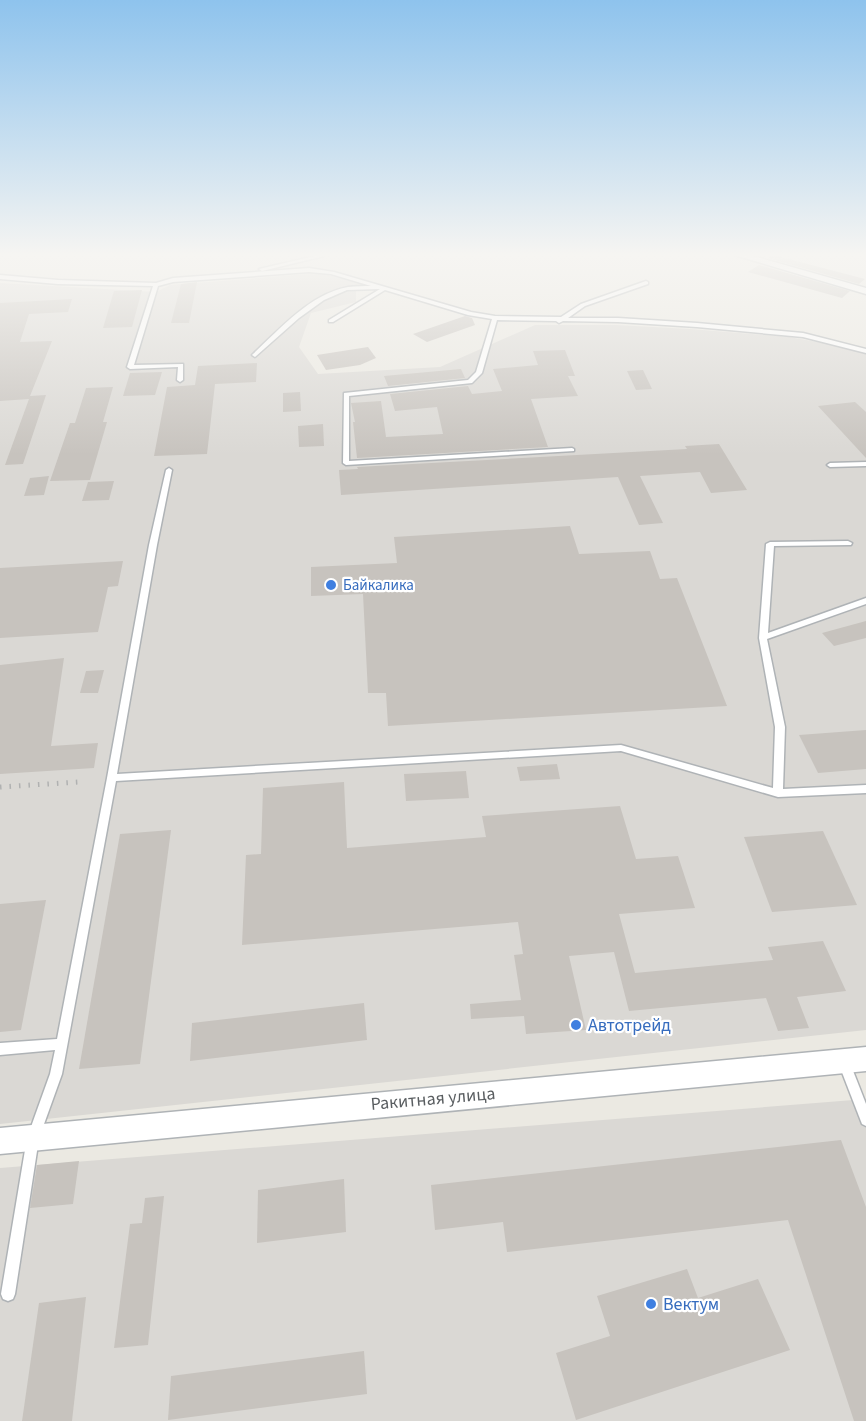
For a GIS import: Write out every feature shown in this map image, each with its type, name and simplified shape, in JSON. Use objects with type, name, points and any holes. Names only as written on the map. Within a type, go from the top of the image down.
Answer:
[{"type":"street","name":"Ракитная улица","points":[[0,1141],[855,1060]]},
{"type":"lane","points":[[144,322],[130,367],[181,365],[180,380]]},
{"type":"lane","points":[[255,355],[293,322]]},
{"type":"lane","points":[[494,322],[478,374],[470,382],[346,394],[346,463],[572,450]]},
{"type":"lane","points":[[653,322],[803,335],[866,351]]},
{"type":"lane","points":[[830,465],[866,464]]},
{"type":"lane","points":[[8,1294],[33,1138],[56,1074],[153,545],[169,470]]},
{"type":"lane","points":[[778,793],[780,727],[763,638],[770,543],[848,543]]},
{"type":"lane","points":[[763,638],[866,601]]},
{"type":"lane","points":[[112,778],[621,748],[778,793],[866,789]]},
{"type":"lane","points":[[0,1049],[62,1044]]},
{"type":"lane","points":[[855,1060],[866,1120]]},
{"type":"shaded area","points":[[0,322],[308,322],[299,347],[318,374],[440,367],[535,325],[616,325],[789,337],[866,354],[866,1030],[0,1124]]},
{"type":"shaded area","points":[[866,1099],[866,1421],[0,1421],[0,1168]]},
{"type":"building","points":[[0,322],[26,322],[20,342],[52,341],[30,396],[46,395],[23,464],[5,465],[29,399],[0,401]]},
{"type":"building","points":[[105,322],[133,322],[132,327],[103,328]]},
{"type":"building","points":[[447,322],[474,322],[475,325],[427,342],[413,334]]},
{"type":"building","points":[[368,347],[376,358],[360,365],[326,370],[317,355]]},
{"type":"building","points":[[565,350],[575,376],[568,376],[578,396],[531,399],[548,447],[357,458],[353,422],[355,422],[351,403],[381,401],[386,437],[443,434],[437,407],[395,411],[390,394],[468,386],[472,394],[502,391],[493,369],[538,365],[533,351]]},
{"type":"building","points":[[257,363],[256,382],[215,384],[207,454],[154,456],[167,387],[195,385],[198,366]]},
{"type":"building","points":[[461,369],[465,378],[388,386],[384,376]]},
{"type":"building","points":[[643,370],[652,389],[636,390],[627,371]]},
{"type":"building","points":[[162,372],[155,395],[123,396],[130,373]]},
{"type":"building","points":[[113,387],[103,422],[107,422],[90,480],[50,481],[70,423],[75,423],[86,388]]},
{"type":"building","points":[[300,392],[301,411],[283,412],[283,393]]},
{"type":"building","points":[[855,402],[866,412],[866,458],[818,406]]},
{"type":"building","points":[[323,424],[324,446],[299,447],[298,426]]},
{"type":"building","points":[[719,444],[747,490],[711,493],[700,472],[640,476],[663,523],[639,525],[618,477],[341,495],[339,470],[358,469],[357,467],[687,449],[685,446]]},
{"type":"building","points":[[49,476],[44,495],[24,496],[30,478]]},
{"type":"building","points":[[114,481],[109,500],[82,501],[88,482]]},
{"type":"building","points":[[570,526],[579,554],[650,551],[660,579],[677,578],[727,706],[388,726],[386,693],[368,693],[363,594],[311,596],[311,567],[397,563],[394,537]]},
{"type":"building","points":[[123,561],[118,586],[108,587],[98,632],[0,638],[0,568]]},
{"type":"building","points":[[866,621],[866,638],[834,646],[822,633]]},
{"type":"building","points":[[64,658],[51,746],[98,743],[94,768],[0,774],[0,665]]},
{"type":"building","points":[[104,670],[98,693],[80,693],[86,671]]},
{"type":"building","points":[[866,730],[866,769],[818,773],[799,735]]},
{"type":"building","points":[[557,764],[560,779],[520,781],[517,767]]},
{"type":"building","points":[[466,771],[469,798],[406,801],[404,774]]},
{"type":"building","points":[[344,782],[347,848],[486,837],[482,816],[620,806],[636,859],[678,856],[695,908],[619,914],[635,973],[773,960],[768,947],[823,941],[846,991],[797,997],[809,1028],[778,1031],[766,998],[629,1011],[614,952],[569,956],[586,1030],[526,1034],[524,1016],[471,1019],[470,1004],[521,1000],[514,955],[523,954],[518,922],[242,945],[246,855],[261,854],[263,788]]},
{"type":"building","points":[[171,830],[140,1064],[79,1069],[120,834]]},
{"type":"building","points":[[823,831],[857,905],[772,912],[744,837]]},
{"type":"building","points":[[46,900],[21,1030],[0,1032],[0,904]]},
{"type":"building","points":[[364,1003],[367,1040],[190,1061],[192,1023]]},
{"type":"building","points":[[841,1140],[866,1207],[866,1421],[854,1421],[788,1220],[507,1252],[503,1222],[435,1230],[431,1185]]},
{"type":"building","points":[[79,1161],[73,1204],[30,1208],[37,1165]]},
{"type":"building","points":[[344,1179],[346,1232],[257,1243],[258,1190]]},
{"type":"building","points":[[164,1196],[148,1345],[114,1348],[130,1224],[142,1223],[145,1198]]},
{"type":"building","points":[[687,1269],[698,1298],[758,1279],[790,1350],[576,1420],[556,1353],[610,1336],[597,1296]]},
{"type":"building","points":[[86,1297],[72,1421],[22,1421],[39,1303]]},
{"type":"building","points":[[364,1351],[367,1394],[168,1420],[171,1376]]},
{"type":"railway","points":[[0,787],[79,782]]},
{"type":"place","name":"Байкалика","points":[[331,585]]},
{"type":"place","name":"Автотрейд","points":[[576,1025]]},
{"type":"place","name":"Вектум","points":[[651,1304]]}]
